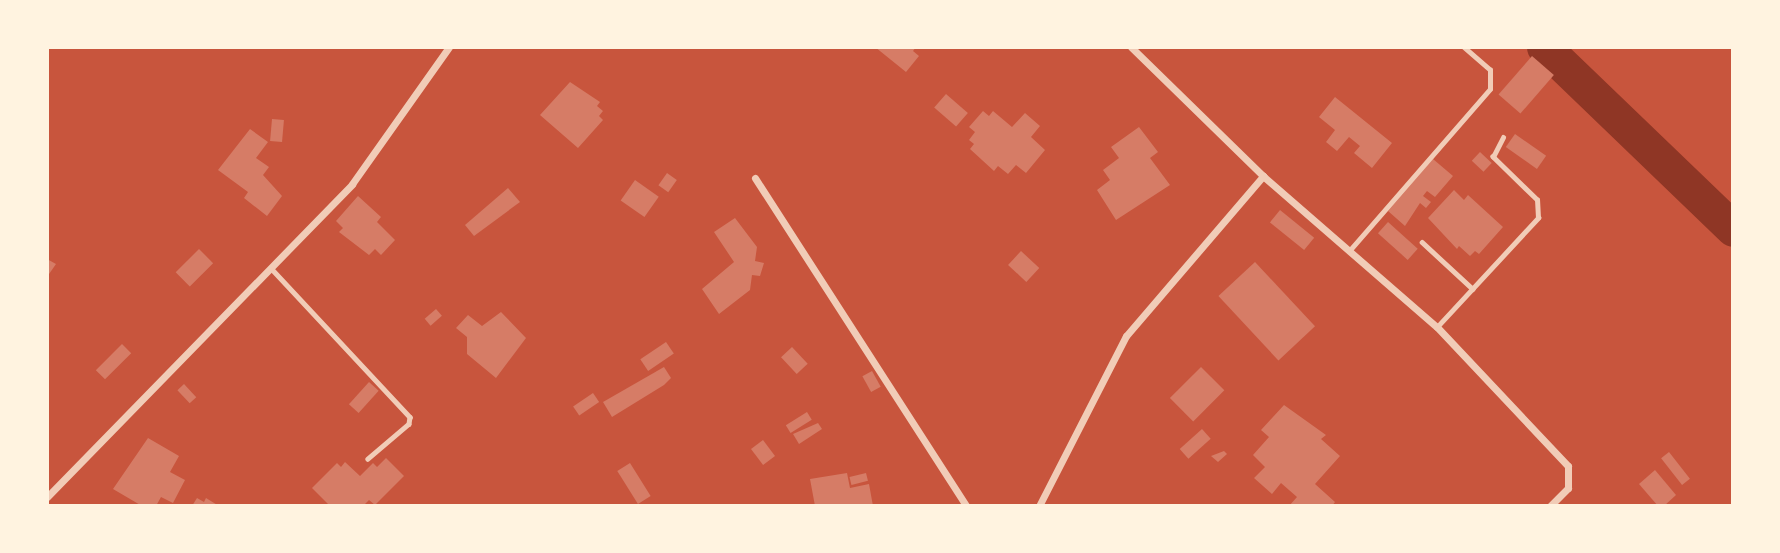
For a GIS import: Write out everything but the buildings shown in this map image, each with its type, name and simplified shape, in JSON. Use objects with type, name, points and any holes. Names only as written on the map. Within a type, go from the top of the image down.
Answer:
[{"type":"street","points":[[47,497],[352,184],[449,47]]},
{"type":"street","points":[[1131,47],[1263,176],[1437,327],[1569,466],[1568,488],[1550,506]]},
{"type":"street","points":[[1039,506],[1126,336],[1263,176]]},
{"type":"street","points":[[754,177],[966,506]]},
{"type":"lane","points":[[1350,250],[1490,89],[1490,70],[1464,47]]},
{"type":"lane","points":[[1437,327],[1538,218],[1537,200],[1493,157],[1503,137]]},
{"type":"lane","points":[[1422,242],[1473,289]]},
{"type":"lane","points":[[271,267],[410,417],[409,424],[368,459]]},
{"type":"waterway","points":[[1544,47],[1733,229]]}]
